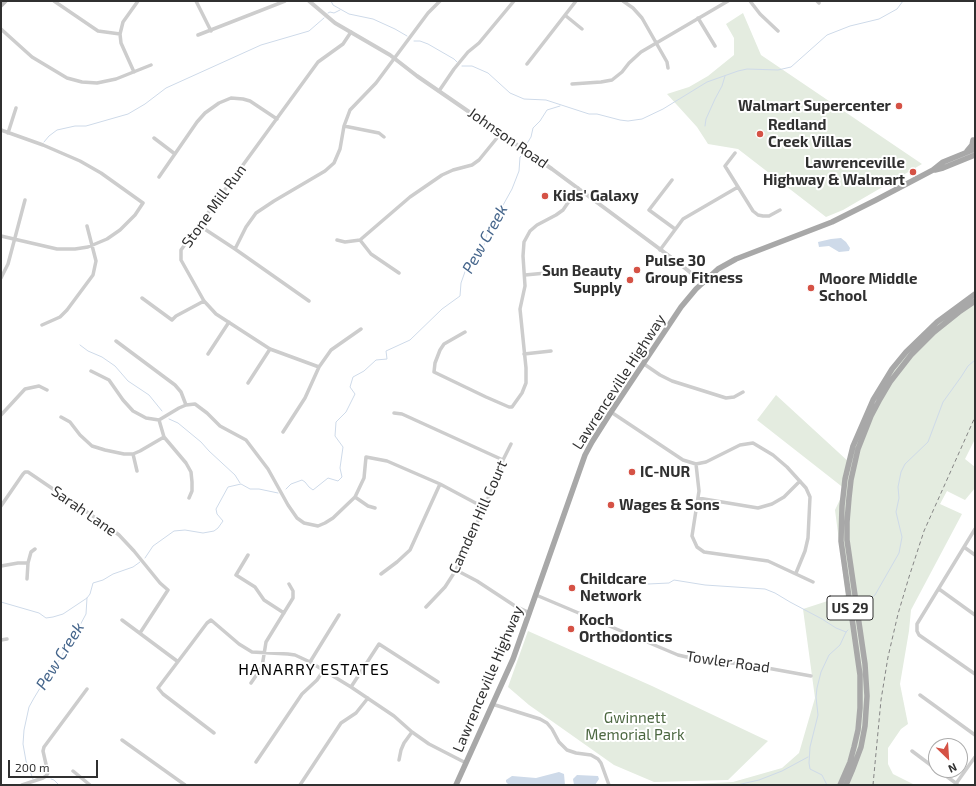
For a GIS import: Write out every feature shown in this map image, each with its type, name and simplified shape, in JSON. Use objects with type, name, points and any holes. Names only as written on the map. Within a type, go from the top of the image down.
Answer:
[{"type":"main road","points":[[1,5],[5,1]]},
{"type":"main road","points":[[962,154],[972,145],[973,140],[975,141]]},
{"type":"main road","name":"Lawrenceville Highway","points":[[456,785],[513,659],[592,442],[610,412],[644,364],[681,307],[702,282],[718,269],[736,259],[832,222],[933,170],[942,162],[975,149]]},
{"type":"main road","name":"Lawrenceville Highway","points":[[933,170],[944,168],[975,155]]},
{"type":"main road","name":"US 29","points":[[840,785],[850,762],[860,719],[860,675],[841,541],[842,506],[845,479],[853,446],[872,402],[892,369],[937,322],[975,294]]},
{"type":"main road","name":"US 29","points":[[846,785],[861,747],[865,726],[867,696],[847,540],[851,480],[858,449],[871,416],[908,353],[975,301]]},
{"type":"street","points":[[54,1],[98,31],[120,34]]},
{"type":"street","points":[[134,72],[121,43],[120,34],[123,22],[138,1]]},
{"type":"street","points":[[196,1],[211,31]]},
{"type":"street","points":[[198,35],[286,1]]},
{"type":"street","name":"Johnson Road","points":[[309,1],[331,20],[395,59],[578,188],[702,282]]},
{"type":"street","points":[[235,249],[246,227],[256,213],[330,167],[338,156],[344,126],[350,110],[370,91],[428,13],[440,1]]},
{"type":"street","points":[[439,91],[468,52],[479,43],[514,1]]},
{"type":"street","points":[[527,64],[566,16],[576,1]]},
{"type":"street","points":[[623,1],[633,8],[642,18],[657,42],[667,62],[668,68]]},
{"type":"street","points":[[572,84],[612,80],[622,72],[634,57],[728,1]]},
{"type":"street","points":[[750,1],[760,14],[778,31]]},
{"type":"street","points":[[566,16],[582,29]]},
{"type":"street","points":[[698,18],[716,46]]},
{"type":"street","points":[[1,29],[32,57],[67,78],[82,82],[97,83],[116,79],[151,65]]},
{"type":"street","name":"Stone Mill Run","points":[[319,367],[270,349],[216,314],[204,301],[181,260],[181,250],[200,226],[318,62],[342,44],[351,32]]},
{"type":"street","points":[[159,177],[197,122],[214,106],[224,100],[236,98],[250,101],[277,119]]},
{"type":"street","points":[[8,133],[16,108]]},
{"type":"street","points":[[344,126],[372,131],[379,133],[384,137]]},
{"type":"street","points":[[1,130],[62,152],[80,161],[101,173],[143,203],[136,215],[120,230],[107,239],[93,245],[75,249],[57,249],[1,236]]},
{"type":"street","points":[[337,240],[345,242],[360,240],[410,197],[442,175],[453,170],[472,165],[479,160],[501,133]]},
{"type":"street","points":[[154,138],[175,154]]},
{"type":"street","points":[[735,153],[725,166],[753,211],[758,215],[769,216],[780,210]]},
{"type":"street","points":[[672,180],[649,210],[675,229]]},
{"type":"street","points":[[660,250],[683,219],[738,187]]},
{"type":"street","points":[[465,332],[444,344],[435,363],[434,372],[509,407],[512,407],[517,402],[526,383],[520,309],[522,295],[526,286],[523,256],[524,242],[530,230],[559,212],[578,188]]},
{"type":"street","points":[[1,278],[8,264],[25,200]]},
{"type":"street","points":[[42,326],[60,317],[67,310],[95,270],[96,261],[87,226]]},
{"type":"street","points":[[200,226],[309,301]]},
{"type":"street","points":[[360,240],[371,254],[399,273]]},
{"type":"street","points":[[525,275],[546,273]]},
{"type":"street","points":[[142,298],[172,320],[204,301]]},
{"type":"street","points":[[208,354],[229,322]]},
{"type":"street","points":[[283,432],[305,398],[319,367],[331,350],[361,329]]},
{"type":"street","points":[[116,341],[175,385],[181,392],[186,405]]},
{"type":"street","points":[[248,383],[270,349]]},
{"type":"street","points":[[524,354],[551,351]]},
{"type":"street","points":[[644,364],[672,381],[726,398],[734,397],[743,392]]},
{"type":"street","points":[[91,371],[109,380],[133,411],[146,418],[159,420],[179,408],[186,405],[195,404],[220,426],[246,440],[268,469],[297,518],[304,523],[318,526],[325,523],[333,518],[355,497],[364,478],[366,456],[387,460],[440,484],[483,507]]},
{"type":"street","points":[[1,415],[25,389],[39,386],[47,390]]},
{"type":"street","points":[[610,412],[683,460],[696,464],[706,462],[740,445],[753,443],[773,455],[787,467],[806,488],[810,497],[808,538],[805,551],[796,573]]},
{"type":"street","points":[[394,413],[402,414],[503,460]]},
{"type":"street","points":[[61,417],[70,422],[80,435],[92,446],[124,454],[133,454],[164,437]]},
{"type":"street","points":[[159,420],[164,437],[186,463],[191,472],[192,491],[189,498]]},
{"type":"street","name":"Camden Hill Court","points":[[426,606],[445,587],[456,570],[511,444]]},
{"type":"street","points":[[133,454],[137,472]]},
{"type":"street","points":[[696,464],[699,491],[692,536],[697,547],[704,552],[768,561],[813,582]]},
{"type":"street","name":"Sarah Lane","points":[[1,506],[23,474],[28,472],[104,523],[119,535],[160,583],[167,588],[168,591],[140,633]]},
{"type":"street","points":[[698,498],[758,508],[772,504],[784,496],[800,481]]},
{"type":"street","points":[[381,574],[410,550],[440,484]]},
{"type":"street","points":[[355,497],[368,506],[375,508]]},
{"type":"street","points":[[975,529],[917,624],[919,635],[975,674]]},
{"type":"street","points":[[964,547],[975,555]]},
{"type":"street","points":[[27,579],[28,563],[31,552],[35,549]]},
{"type":"street","points":[[248,555],[236,575],[255,587],[264,600],[284,613]]},
{"type":"street","points":[[1,566],[28,563]]},
{"type":"street","points":[[456,570],[477,581],[508,602],[530,613]]},
{"type":"street","points":[[251,683],[262,667],[266,642],[293,598],[293,591],[289,584]]},
{"type":"street","points":[[939,589],[975,615]]},
{"type":"street","name":"Towler Road","points":[[536,595],[678,655],[704,661],[745,664],[811,676]]},
{"type":"street","points":[[310,662],[339,615]]},
{"type":"street","points":[[122,620],[177,661]]},
{"type":"street","points":[[214,733],[163,694],[158,688],[177,661],[211,620],[246,649],[252,652],[288,654],[310,662],[368,698],[394,716],[412,732],[429,744],[466,762]]},
{"type":"street","points":[[1,640],[7,639]]},
{"type":"street","points":[[351,688],[379,644],[438,682]]},
{"type":"street","points":[[256,762],[302,694],[324,671]]},
{"type":"street","points":[[22,785],[46,776],[48,773],[43,751],[44,747],[87,689]]},
{"type":"street","points":[[920,695],[975,735]]},
{"type":"street","points":[[300,785],[342,723],[356,713],[368,698]]},
{"type":"street","points":[[492,704],[540,719],[547,723],[559,742],[567,750],[591,755],[598,759],[601,763],[608,785]]},
{"type":"street","points":[[399,760],[404,743],[412,732]]},
{"type":"street","points":[[122,740],[185,785]]},
{"type":"street","points":[[912,751],[928,763]]},
{"type":"street","points":[[948,778],[956,785],[975,757]]},
{"type":"street","points":[[73,771],[90,785]]},
{"type":"green space","points":[[743,13],[761,55],[922,164],[843,210],[826,217],[738,149],[708,144],[697,127],[667,94],[689,87],[708,76],[734,55],[734,38],[726,24]]},
{"type":"green space","points":[[975,294],[975,439],[965,459],[975,467],[975,488],[965,500],[947,491],[940,504],[962,514],[911,610],[900,684],[908,724],[901,729],[888,748],[888,764],[893,774],[915,785],[671,785],[733,782],[782,768],[799,753],[815,698],[803,609],[846,595],[835,510],[845,489],[757,420],[776,395],[850,463],[856,441],[902,353]]},
{"type":"green space","name":"Gwinnett Memorial Park","points":[[528,631],[652,686],[768,741],[728,780],[654,782],[614,765],[529,705],[508,687]]},
{"type":"water","points":[[841,238],[850,248],[849,251],[839,252],[829,246],[819,247],[818,242]]},
{"type":"water","points":[[559,772],[564,774],[565,785],[509,785],[506,782],[506,780],[512,776],[536,778]]},
{"type":"water","points":[[577,775],[598,776],[599,779],[595,785],[574,785],[573,779]]},
{"type":"waterway","points":[[331,1],[333,5],[349,14],[373,19],[407,36]]},
{"type":"waterway","name":"Pew Creek","points":[[462,66],[472,66],[488,73],[510,93],[524,99],[546,100],[589,114],[597,114],[620,120],[628,121],[642,119],[663,109],[707,82],[738,71],[747,69],[778,70],[791,67],[827,35],[850,26],[879,19],[897,9],[903,1]]},
{"type":"waterway","points":[[328,13],[334,13],[340,10]]},
{"type":"waterway","points":[[44,142],[57,130],[75,126],[86,126],[128,114],[145,104],[166,88],[261,45],[309,31],[324,18]]},
{"type":"waterway","points":[[414,41],[420,41],[428,44],[457,62]]},
{"type":"waterway","points":[[705,126],[706,119],[722,86],[725,76]]},
{"type":"waterway","name":"Pew Creek","points":[[526,145],[531,137],[533,128],[540,121],[547,110],[560,106]]},
{"type":"waterway","name":"Pew Creek","points":[[286,489],[291,484],[302,480],[313,490],[328,478],[338,481],[342,477],[340,468],[343,447],[335,436],[336,422],[346,412],[355,394],[350,387],[353,377],[364,371],[376,360],[387,359],[386,351],[410,340],[442,309],[460,296],[461,283],[467,266],[484,245],[487,234],[512,189],[519,171],[520,157],[523,154]]},
{"type":"waterway","points":[[80,345],[115,366],[128,381],[149,395],[162,411]]},
{"type":"waterway","points":[[862,610],[875,595],[899,553],[902,537],[896,512],[899,498],[898,487],[901,472],[905,464],[928,442],[943,402],[968,366],[975,360]]},
{"type":"waterway","points":[[169,419],[178,423],[201,442],[235,475],[240,483]]},
{"type":"waterway","name":"Pew Creek","points":[[145,558],[153,546],[174,531],[185,530],[203,533],[214,531],[218,528],[223,521],[217,514],[216,509],[228,487],[241,484],[250,489],[259,489],[278,493]]},
{"type":"waterway","points":[[1,602],[39,613],[46,618],[53,617],[63,614],[87,598],[90,594],[93,583],[133,567],[140,562]]},
{"type":"waterway","points":[[596,581],[609,579],[620,582],[630,581],[648,584],[669,583],[674,580],[705,585],[765,589],[846,632]]},
{"type":"waterway","name":"Pew Creek","points":[[33,779],[26,761],[23,744],[24,730],[29,707],[51,670],[71,642],[86,614],[87,598]]},
{"type":"waterway","points":[[827,785],[822,775],[810,769],[809,763],[810,747],[818,715],[816,697],[817,688],[821,672],[829,655],[840,645],[848,630]]},
{"type":"waterway","points":[[737,785],[759,780],[782,771],[808,757]]},
{"type":"waterway","name":"Pew Creek","points":[[51,779],[59,785]]},
{"type":"railway","points":[[873,785],[881,700],[888,657],[898,614],[924,531],[975,417]]},
{"type":"place","name":"Walmart Supercenter","points":[[899,106]]},
{"type":"place","name":"Redland Creek Villas","points":[[760,134]]},
{"type":"place","name":"Lawrenceville Highway & Walmart","points":[[913,172]]},
{"type":"place","name":"Kids' Galaxy","points":[[545,196]]},
{"type":"place","name":"Pulse 30 Group Fitness","points":[[637,270]]},
{"type":"place","name":"Sun Beauty Supply","points":[[630,280]]},
{"type":"place","name":"Moore Middle School","points":[[811,288]]},
{"type":"place","name":"IC-NUR","points":[[632,472]]},
{"type":"place","name":"Wages & Sons","points":[[611,505]]},
{"type":"place","name":"Childcare Network","points":[[572,588]]},
{"type":"place","name":"Koch Orthodontics","points":[[571,629]]},
{"type":"district","name":"HANARRY ESTATES","points":[[314,670]]}]
